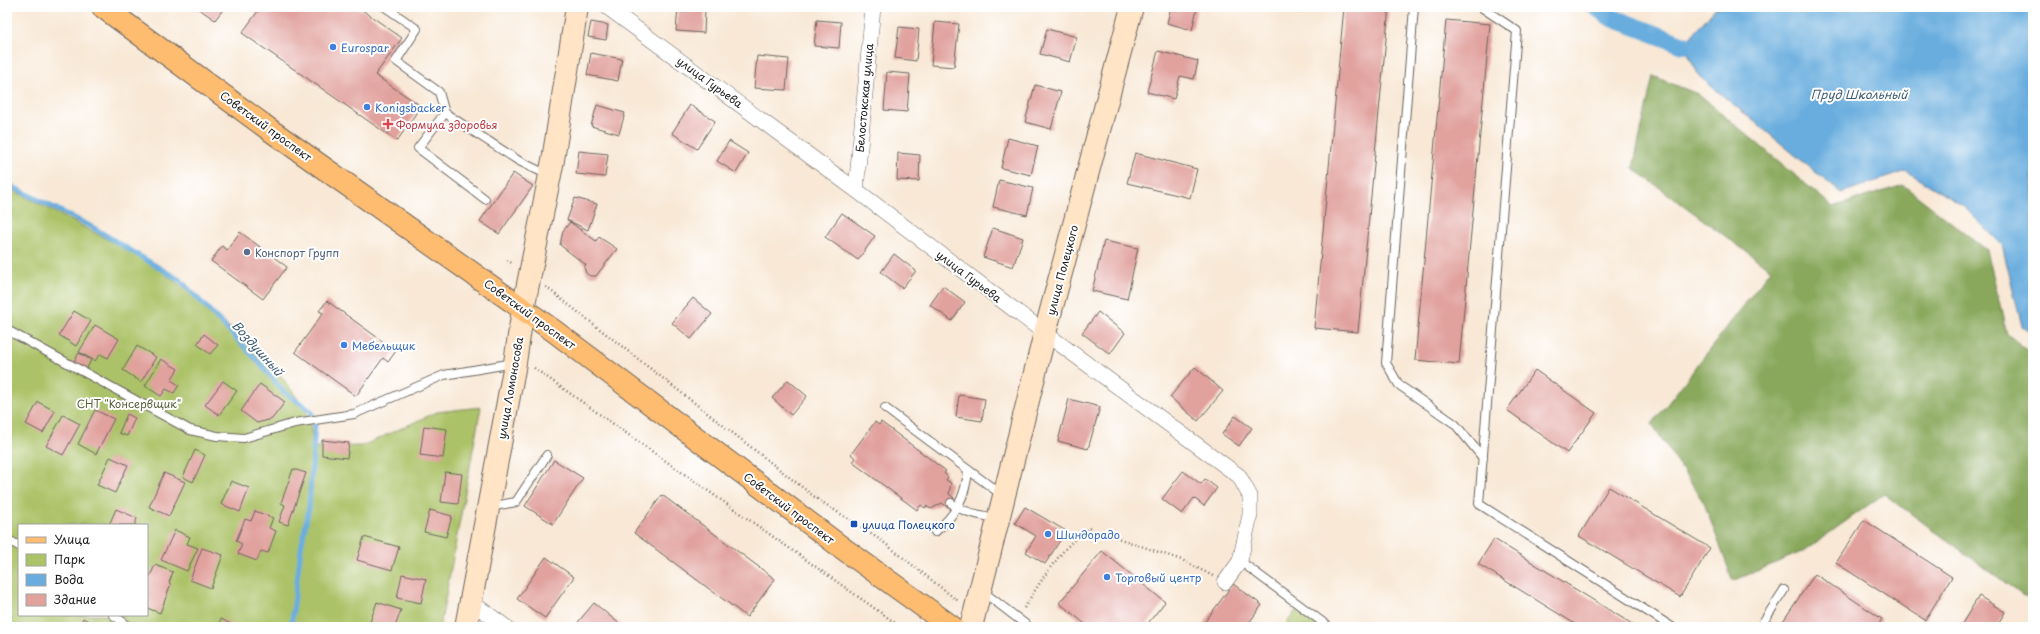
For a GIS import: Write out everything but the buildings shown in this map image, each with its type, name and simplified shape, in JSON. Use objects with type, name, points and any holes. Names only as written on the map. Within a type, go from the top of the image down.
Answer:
[{"type":"main road","name":"Советский проспект","points":[[103,7],[270,130],[654,405],[840,547],[952,627]]},
{"type":"street","name":"улица Ломоносова","points":[[466,627],[516,359],[522,309],[550,176],[577,7]]},
{"type":"street","name":"улица Гурьева","points":[[607,7],[856,190],[1045,333],[1239,476],[1250,496],[1250,515],[1240,561],[1225,582]]},
{"type":"street","name":"Белостокская улица","points":[[856,190],[873,7]]},
{"type":"street","name":"улица Полецкого","points":[[973,620],[997,519],[1045,333],[1132,7]]},
{"type":"street","points":[[471,602],[506,627]]},
{"type":"lane","points":[[385,7],[417,29],[396,61],[439,92],[446,112],[519,161],[550,176]]},
{"type":"lane","points":[[1414,7],[1386,364],[1399,385],[1455,424],[1483,458]]},
{"type":"lane","points":[[1482,7],[1517,31],[1480,504],[1672,627]]},
{"type":"lane","points":[[446,112],[418,148],[485,199]]},
{"type":"lane","points":[[7,330],[190,430],[217,436],[244,438],[295,423],[354,414],[444,375],[516,359]]},
{"type":"lane","points":[[885,408],[1003,496]]},
{"type":"lane","points":[[488,507],[516,502],[547,455]]},
{"type":"lane","points":[[935,532],[945,524],[954,505],[964,494],[968,470]]},
{"type":"lane","points":[[954,505],[973,513],[997,519]]},
{"type":"lane","points":[[7,538],[18,545]]},
{"type":"lane","points":[[1240,561],[1329,627]]},
{"type":"lane","points":[[980,589],[1029,627]]},
{"type":"lane","points":[[1760,627],[1784,590]]},
{"type":"lane","points":[[114,616],[130,627]]},
{"type":"path","points":[[507,260],[530,274],[816,498],[882,541],[973,620]]},
{"type":"path","points":[[516,359],[901,627]]},
{"type":"path","points":[[1018,618],[1037,588],[1071,541],[1088,528],[1182,560],[1225,582]]},
{"type":"green space","points":[[1653,76],[1700,95],[1833,207],[1903,185],[1987,250],[2007,334],[2033,354],[2033,603],[1884,494],[1804,551],[1733,581],[1704,503],[1652,424],[1771,270],[1633,168]]},
{"type":"green space","name":"СНТ \"Консервщик\"","points":[[7,187],[147,260],[185,289],[273,365],[306,410],[315,447],[362,446],[437,412],[481,407],[440,627],[7,627]]},
{"type":"green space","points":[[1297,609],[1324,627],[1284,627]]},
{"type":"water","name":"Пруд Школьный","points":[[1716,7],[2033,7],[2033,334],[2022,326],[2002,245],[1962,205],[1906,171],[1841,193],[1699,76],[1684,45]]},
{"type":"waterway","points":[[1596,7],[1610,17],[1684,45]]},
{"type":"waterway","name":"Воздушный","points":[[7,184],[92,227],[181,281],[256,359],[283,391],[311,411],[315,425],[309,507],[301,548],[291,627]]},
{"type":"place","name":"Eurospar","points":[[333,47]]},
{"type":"place","name":"Konigsbacker","points":[[367,107]]},
{"type":"place","name":"Формула здоровья","points":[[388,124]]},
{"type":"place","name":"Конспорт Групп","points":[[247,252]]},
{"type":"place","name":"Мебельщик","points":[[344,345]]},
{"type":"place","name":"улица Полецкого","points":[[854,524]]},
{"type":"place","name":"Шиндорадо","points":[[1048,534]]},
{"type":"place","name":"Торговый центр","points":[[1107,577]]}]
